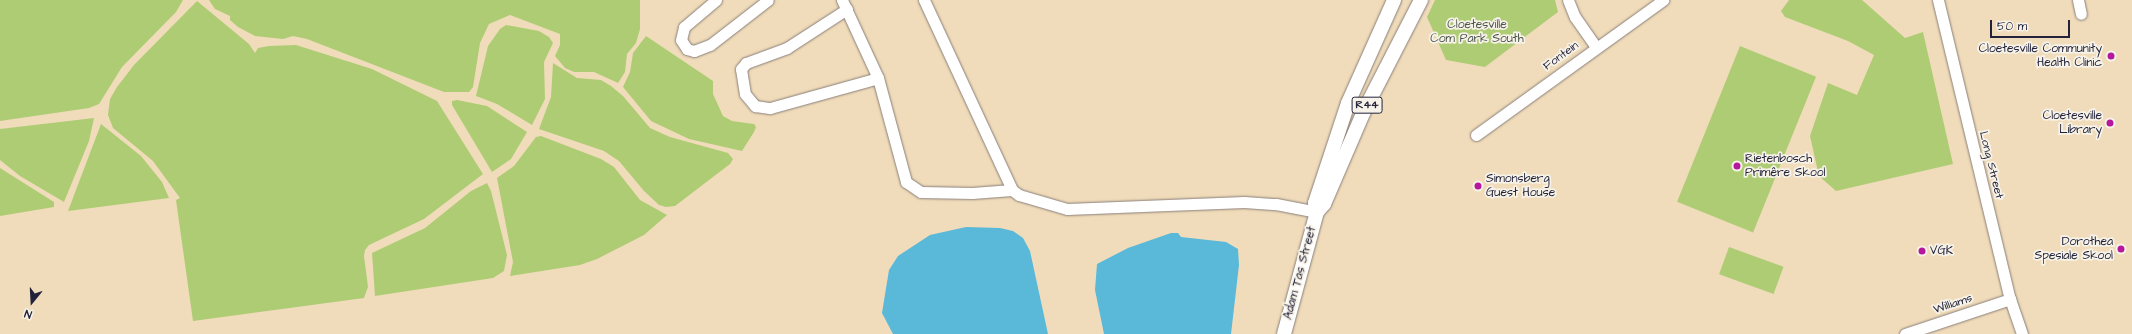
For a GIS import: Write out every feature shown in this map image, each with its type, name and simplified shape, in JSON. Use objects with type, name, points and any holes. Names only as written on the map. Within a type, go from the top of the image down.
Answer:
[{"type":"main road","name":"Adam Tas Street","points":[[1317,212],[1315,203],[1348,103],[1394,0]]},
{"type":"main road","name":"Adam Tas Street","points":[[1284,334],[1317,212],[1324,204],[1364,111],[1421,0]]},
{"type":"street","points":[[716,0],[684,27],[681,40],[687,49],[694,51],[710,45],[768,0]]},
{"type":"street","points":[[924,0],[1012,190]]},
{"type":"street","points":[[1568,0],[1575,17],[1596,47]]},
{"type":"street","name":"Fontein","points":[[1476,135],[1663,0]]},
{"type":"street","name":"Long Street","points":[[1938,0],[2010,299],[2022,334]]},
{"type":"street","points":[[2078,0],[2081,14]]},
{"type":"street","points":[[878,78],[770,108],[755,106],[745,94],[741,69],[746,63],[787,48],[844,4],[878,78],[906,182],[921,192],[972,193],[1012,190],[1034,201],[1066,209],[1244,202],[1276,204],[1317,212]]},
{"type":"street","name":"Williams","points":[[1904,334],[2010,299]]},
{"type":"green space","points":[[0,0],[183,0],[176,12],[122,67],[99,104],[89,108],[0,121]]},
{"type":"green space","points":[[209,0],[640,0],[640,29],[636,43],[627,54],[625,72],[618,83],[594,72],[574,72],[565,68],[555,56],[560,45],[560,34],[510,15],[489,24],[480,43],[473,87],[469,92],[444,92],[307,39],[293,36],[283,39],[255,36],[238,27],[230,20],[230,16],[215,9]]},
{"type":"green space","name":"Cloetesville Com Park South","points":[[1435,0],[1555,0],[1558,12],[1485,67],[1446,60],[1427,17]]},
{"type":"green space","points":[[1789,0],[1862,0],[1905,38],[1923,32],[1953,164],[1836,191],[1819,176],[1810,136],[1828,83],[1857,95],[1874,55],[1848,41],[1785,17],[1781,11]]},
{"type":"green space","points":[[197,1],[249,44],[255,53],[258,48],[296,45],[372,69],[437,101],[483,174],[424,219],[369,245],[365,250],[364,256],[368,287],[364,298],[193,321],[176,200],[180,198],[153,161],[113,128],[108,115],[110,99],[117,87],[134,65]]},
{"type":"green space","points":[[506,25],[539,31],[549,37],[553,43],[544,62],[545,99],[532,125],[497,104],[476,96],[488,46],[500,29]]},
{"type":"green space","points":[[646,36],[713,81],[713,94],[723,116],[732,121],[754,124],[756,127],[754,132],[742,151],[689,139],[651,121],[623,87],[630,72],[633,53]]},
{"type":"green space","points":[[1740,46],[1816,77],[1753,232],[1677,202]]},
{"type":"green space","points":[[553,63],[577,78],[601,80],[611,86],[623,96],[650,128],[670,137],[728,153],[733,159],[730,164],[675,206],[666,207],[659,205],[644,191],[619,161],[604,151],[539,129],[551,97]]},
{"type":"green space","points":[[457,100],[487,106],[527,132],[511,159],[492,172],[452,105],[452,101]]},
{"type":"green space","points":[[94,118],[89,141],[64,202],[20,176],[0,160],[0,129]]},
{"type":"green space","points":[[101,124],[141,156],[162,182],[169,198],[68,211]]},
{"type":"green space","points":[[541,136],[601,159],[614,167],[640,200],[667,215],[644,235],[597,259],[580,265],[510,276],[513,262],[497,178],[514,166],[536,137]]},
{"type":"green space","points":[[0,168],[54,202],[54,207],[0,216]]},
{"type":"green space","points":[[487,183],[491,191],[507,255],[504,271],[493,278],[375,296],[372,253],[425,228],[471,191]]},
{"type":"green space","points":[[1729,247],[1784,267],[1774,294],[1719,274]]},
{"type":"water","points":[[966,227],[1000,228],[1013,231],[1023,238],[1030,251],[1048,334],[893,334],[882,313],[889,270],[898,256],[930,235]]},
{"type":"water","points":[[1171,233],[1178,233],[1181,237],[1226,242],[1238,249],[1239,265],[1231,334],[1104,334],[1095,290],[1097,264],[1128,248]]},
{"type":"place","name":"Cloetesville Community Health Clinic","points":[[2111,56]]},
{"type":"place","name":"Cloetesville Library","points":[[2110,123]]},
{"type":"place","name":"Rietenbosch Primêre Skool","points":[[1737,166]]},
{"type":"place","name":"Simonsberg Guest House","points":[[1478,186]]},
{"type":"place","name":"Dorothea Spesiale Skool","points":[[2121,249]]},
{"type":"place","name":"VGK","points":[[1922,251]]}]
